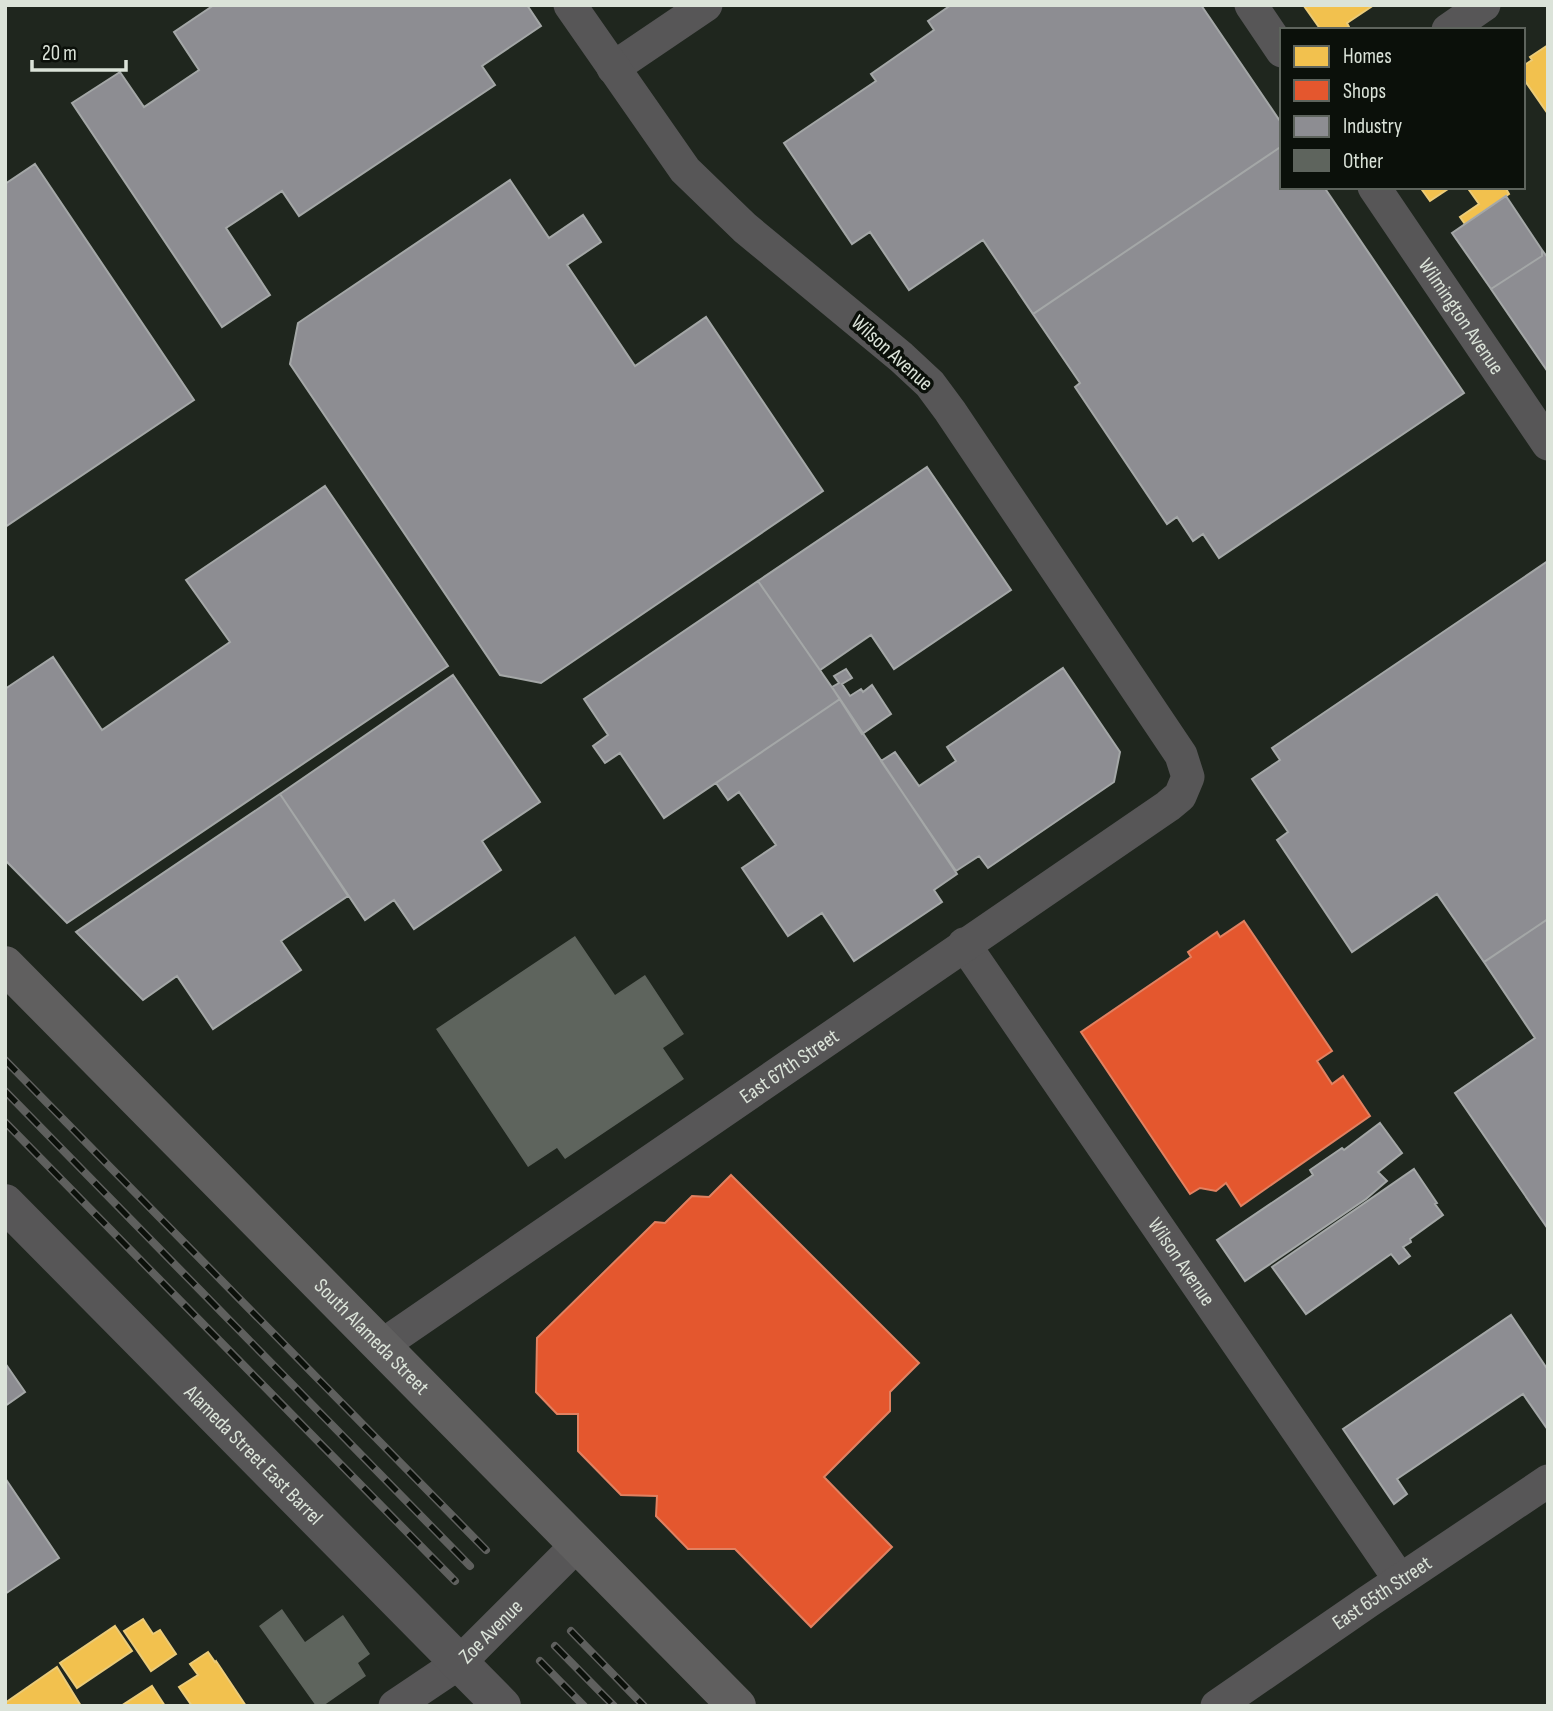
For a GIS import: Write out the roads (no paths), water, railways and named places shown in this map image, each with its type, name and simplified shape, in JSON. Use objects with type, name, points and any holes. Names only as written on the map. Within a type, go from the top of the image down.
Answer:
[{"type":"main road","name":"South Alameda Street","points":[[5,965],[737,1706]]},
{"type":"street","name":"Wilson Avenue","points":[[570,5],[685,170],[745,228],[930,384],[1181,755],[1188,777]]},
{"type":"street","points":[[613,68],[706,5]]},
{"type":"street","points":[[1251,5],[1280,48]]},
{"type":"street","points":[[1451,28],[1484,5]]},
{"type":"street","name":"Wilmington Avenue","points":[[1375,189],[1548,444]]},
{"type":"street","name":"East 67th Street","points":[[381,1346],[1168,806],[1180,796],[1188,777]]},
{"type":"street","name":"Wilson Avenue","points":[[964,944],[1400,1580]]},
{"type":"street","name":"Alameda Street East Barrel","points":[[5,1203],[502,1706]]},
{"type":"street","name":"East 65th Street","points":[[1217,1706],[1548,1481]]},
{"type":"street","name":"Zoe Avenue","points":[[395,1706],[458,1663],[578,1544]]},
{"type":"railway","points":[[5,1060],[486,1550]]},
{"type":"railway","points":[[5,1091],[470,1566]]},
{"type":"railway","points":[[5,1122],[455,1581]]},
{"type":"railway","points":[[571,1631],[644,1706]]},
{"type":"railway","points":[[555,1646],[614,1706]]},
{"type":"railway","points":[[540,1661],[584,1706]]}]
